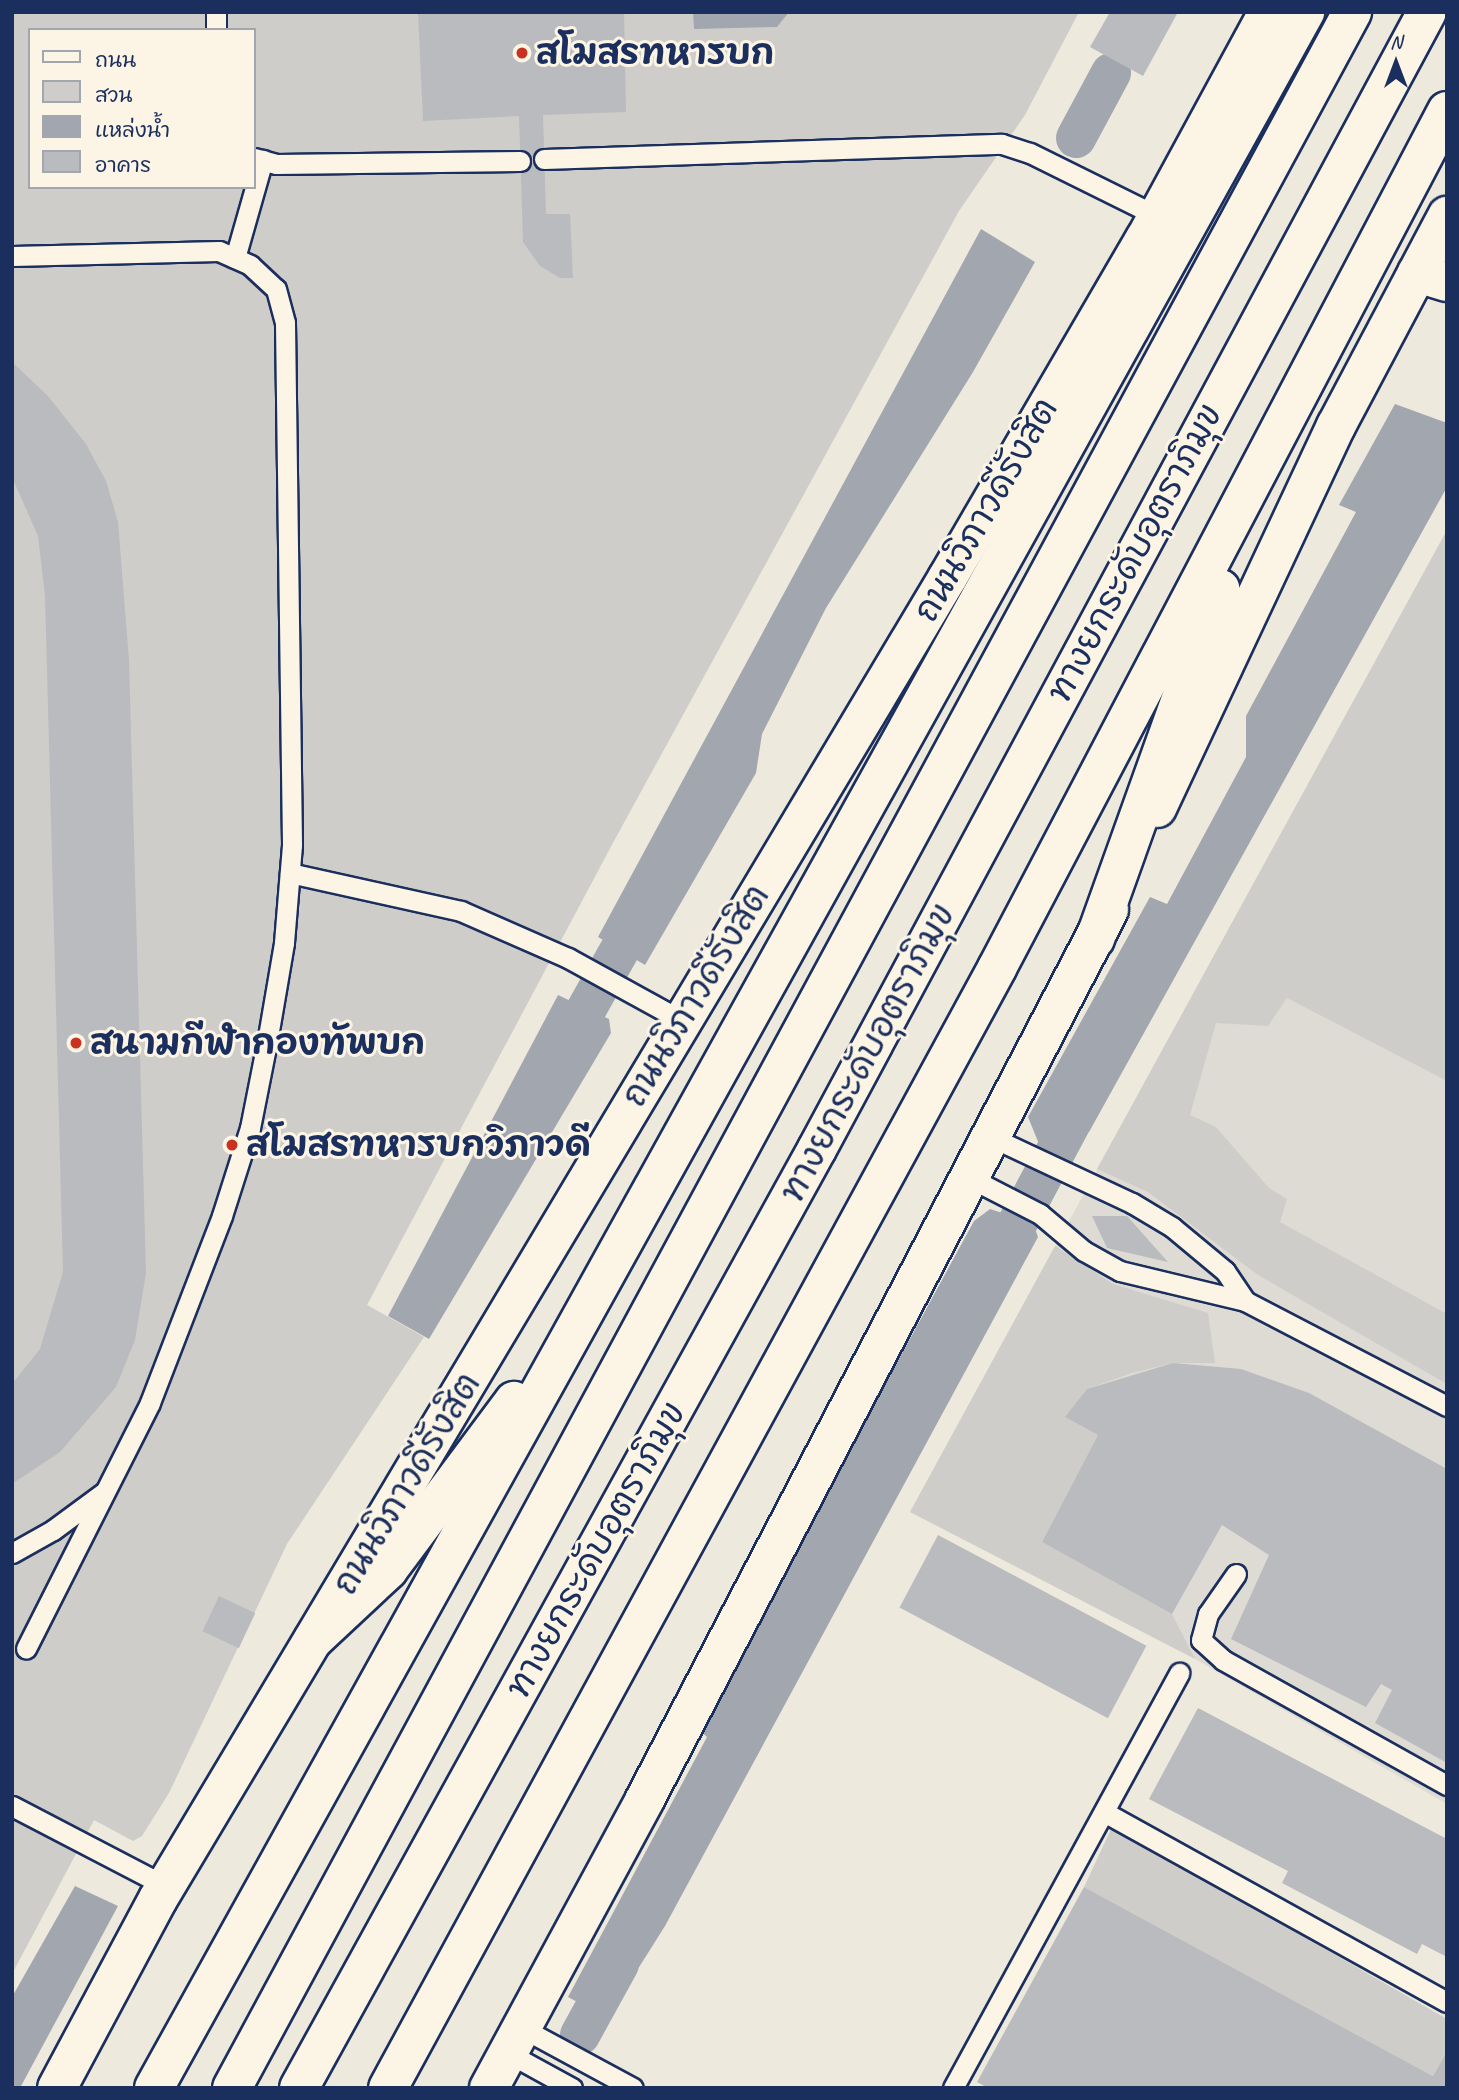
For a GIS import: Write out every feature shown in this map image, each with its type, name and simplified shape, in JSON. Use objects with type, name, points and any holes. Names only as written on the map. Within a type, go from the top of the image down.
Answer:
[{"type":"main road","name":"ถนนวิภาวดีรังสิต","points":[[57,2088],[166,1886],[955,565],[1157,216],[1268,12]]},
{"type":"main road","name":"ถนนวิภาวดีรังสิต","points":[[154,2088],[1305,12]]},
{"type":"main road","name":"ทางยกระดับอุตราภิมุข","points":[[232,2088],[1352,12]]},
{"type":"main road","name":"ทางยกระดับอุตราภิมุข","points":[[299,2088],[817,1149],[1427,12]]},
{"type":"main road","points":[[388,2088],[997,968],[1447,111]]},
{"type":"main road","points":[[489,2088],[1095,939],[1336,426],[1432,277],[1447,216]]},
{"type":"main road","points":[[1095,939],[1265,462]]},
{"type":"main road","points":[[313,1640],[387,1570],[491,1426],[552,1367]]},
{"type":"lane","points":[[544,159],[1002,144],[1030,153],[1157,216]]},
{"type":"lane","points":[[258,159],[276,164],[520,161]]},
{"type":"lane","points":[[235,258],[251,189]]},
{"type":"lane","points":[[12,256],[197,249],[235,258],[250,265],[276,289],[285,323],[290,873],[284,943],[250,1128],[222,1216],[150,1403],[26,1649]]},
{"type":"lane","points":[[290,873],[461,911],[568,958],[681,1020]]},
{"type":"lane","points":[[989,1136],[1132,1203],[1172,1227],[1226,1271],[1244,1301]]},
{"type":"lane","points":[[968,1177],[1040,1214],[1084,1251],[1120,1271],[1244,1301],[1447,1406]]},
{"type":"lane","points":[[12,1553],[53,1530],[107,1490]]},
{"type":"lane","points":[[1236,1574],[1208,1614],[1201,1640],[1223,1660],[1447,1785]]},
{"type":"lane","points":[[953,2088],[1179,1673]]},
{"type":"lane","points":[[12,1806],[166,1886]]},
{"type":"lane","points":[[1104,1812],[1447,2001]]},
{"type":"lane","points":[[515,2040],[572,2088]]},
{"type":"lane","points":[[515,2040],[633,2088]]},
{"type":"shaded area","points":[[1447,530],[1447,1804],[1162,1640],[910,1512]]},
{"type":"green space","name":"สโมสรทหารบกวิภาวดี","points":[[12,12],[1079,12],[1025,115],[959,211],[614,841],[367,1305],[424,1337],[287,1544],[169,1793],[142,1836],[133,1841],[94,1820],[12,1974]]},
{"type":"green space","points":[[1447,530],[1447,1081],[1287,998],[1268,1026],[1216,1023],[1190,1115],[1216,1127],[1269,1188],[1287,1199],[1280,1222],[1447,1314],[1447,1384],[1258,1275],[1148,1192],[1097,1169]]},
{"type":"green space","points":[[1055,1246],[1113,1284],[1208,1313],[1215,1363],[1173,1363],[1132,1373],[1087,1389],[1066,1417],[1098,1435],[1042,1542],[1172,1614],[1195,1659],[910,1512]]},
{"type":"green space","points":[[1112,1827],[1447,2019],[1447,2051],[1433,2076],[1084,1887]]},
{"type":"water","points":[[693,12],[789,12],[777,27],[694,29]]},
{"type":"water","points":[[981,229],[1035,262],[973,372],[826,608],[762,734],[756,773],[645,965],[598,937]]},
{"type":"water","points":[[1395,404],[1447,423],[1447,487],[1089,1132],[1066,1121],[1041,1149],[1028,1117],[1150,897],[1167,904],[1246,757],[1246,716],[1356,512],[1339,505]]},
{"type":"water","points":[[558,995],[609,1019],[611,1033],[429,1339],[388,1316]]},
{"type":"water","points":[[990,1209],[1033,1223],[1038,1237],[665,1926],[607,2018],[568,1997],[707,1737],[698,1729],[974,1221]]},
{"type":"water","points":[[75,1886],[118,1906],[20,2088],[12,2088],[12,1997]]},
{"type":"building","name":"สโมสรทหารบก","points":[[418,12],[624,12],[626,112],[543,115],[546,214],[570,214],[573,278],[560,278],[540,266],[523,242],[519,116],[423,121]]},
{"type":"building","points":[[1110,12],[1178,12],[1143,76],[1090,47]]},
{"type":"building","name":"สนามกีฬากองทัพบก","points":[[12,362],[48,396],[86,444],[106,481],[118,522],[129,660],[146,1273],[135,1340],[116,1387],[60,1452],[12,1484],[12,1384],[40,1349],[63,1272],[45,595],[38,536],[12,477]]},
{"type":"building","points":[[1092,1216],[1127,1216],[1168,1262],[1107,1248]]},
{"type":"building","points":[[1173,1363],[1241,1369],[1309,1393],[1447,1469],[1447,1763],[1375,1723],[1392,1690],[1381,1684],[1366,1707],[1231,1639],[1269,1555],[1222,1525],[1172,1614],[1042,1542],[1098,1435],[1065,1417],[1087,1389]]},
{"type":"building","points":[[938,1535],[1146,1646],[1108,1718],[900,1607]]},
{"type":"building","points":[[219,1596],[255,1613],[239,1648],[203,1631]]},
{"type":"building","points":[[1198,1708],[1447,1839],[1447,1957],[1422,1944],[1417,1954],[1282,1883],[1288,1871],[1149,1799]]},
{"type":"building","points":[[1084,1887],[1433,2076],[1447,2051],[1447,2088],[988,2088],[977,2082]]},
{"type":"waterway","points":[[1076,138],[1111,73]]},
{"type":"waterway","points":[[559,1058],[647,901]]},
{"type":"waterway","points":[[995,1265],[1096,1076]]},
{"type":"waterway","points":[[580,2035],[619,1964]]},
{"type":"place","name":"สโมสรทหารบก","points":[[522,53]]},
{"type":"place","name":"สนามกีฬากองทัพบก","points":[[76,1043]]},
{"type":"place","name":"สโมสรทหารบกวิภาวดี","points":[[232,1145]]}]
